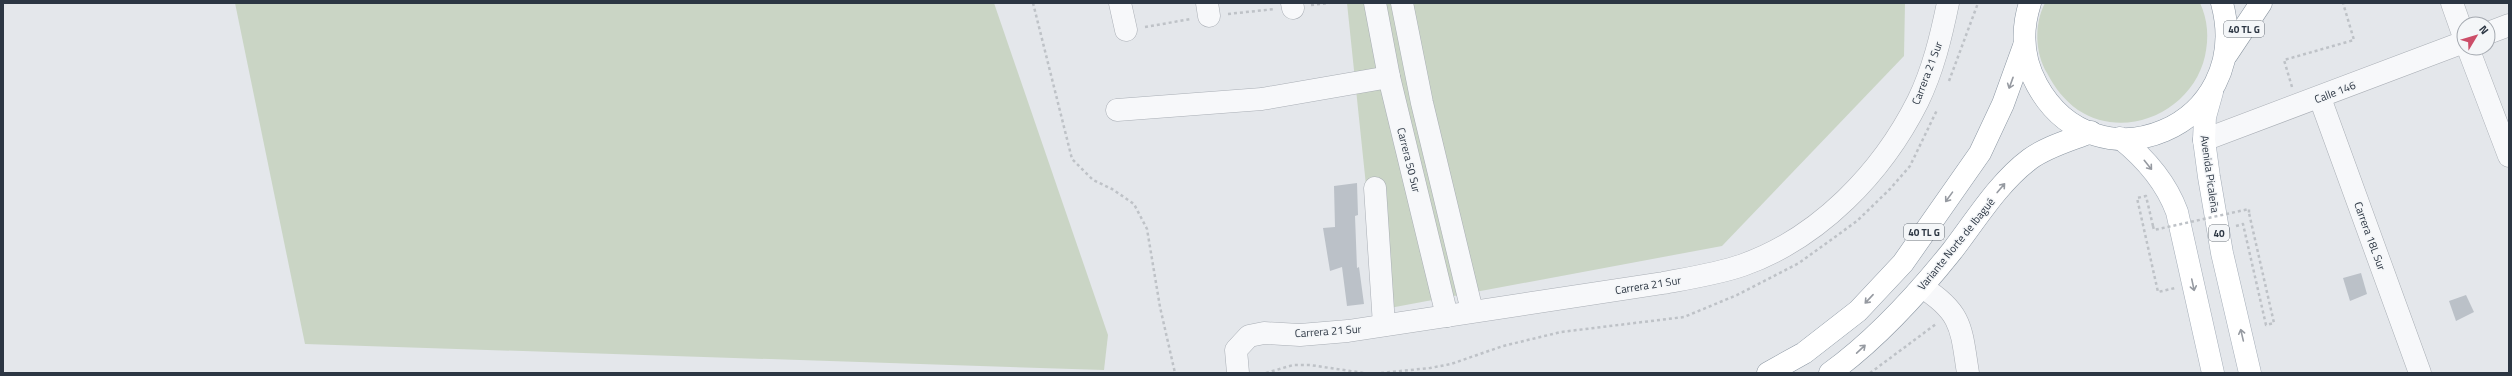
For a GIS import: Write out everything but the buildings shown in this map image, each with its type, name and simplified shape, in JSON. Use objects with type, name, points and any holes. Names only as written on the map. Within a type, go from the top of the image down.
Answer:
[{"type":"main road","name":"40 TL G","points":[[2030,3],[2024,30],[2024,46],[2033,78],[2041,92],[2063,116],[2091,132],[2120,138],[2142,138],[2163,132],[2182,122],[2199,109],[2212,92],[2222,74],[2227,54],[2228,37],[2222,3]]},
{"type":"main road","name":"40 TL G","points":[[2227,54],[2261,3]]},
{"type":"main road","name":"40 TL G","points":[[1768,373],[1804,353],[1858,311],[1903,264],[1980,153],[2003,104],[2024,46]]},
{"type":"main road","name":"Avenida Picaleña","points":[[2212,92],[2205,116],[2204,140],[2218,230],[2250,373]]},
{"type":"main road","name":"Variante Norte de Ibagué","points":[[1830,373],[1859,352],[1922,287],[2000,188],[2018,169],[2052,147],[2091,132]]},
{"type":"main road","points":[[2120,138],[2140,155],[2170,194],[2177,212],[2213,373]]},
{"type":"street","points":[[1120,3],[1126,30]]},
{"type":"street","name":"Carrera 50 Sur","points":[[1375,3],[1389,77],[1447,316]]},
{"type":"street","points":[[1402,3],[1422,103],[1472,311]]},
{"type":"street","name":"Carrera 21 Sur","points":[[1238,373],[1236,350],[1249,336],[1264,332],[1300,335],[1384,326],[1472,311],[1712,275],[1744,265],[1809,231],[1828,217],[1871,171],[1889,147],[1918,101],[1941,37],[1948,3]]},
{"type":"street","points":[[2452,3],[2457,16]]},
{"type":"street","points":[[2496,30],[2509,25]]},
{"type":"street","name":"Calle 146","points":[[2204,140],[2320,98],[2456,45]]},
{"type":"street","points":[[2471,56],[2509,156]]},
{"type":"street","points":[[1117,110],[1262,99],[1389,77]]},
{"type":"street","name":"Carrera 18L Sur","points":[[2320,98],[2420,373]]},
{"type":"street","points":[[1374,188],[1384,326]]},
{"type":"street","points":[[1922,287],[1943,301],[1961,329],[1968,373]]},
{"type":"path","points":[[1033,3],[1072,159],[1093,180],[1112,189],[1134,204],[1147,229],[1160,307],[1175,373]]},
{"type":"path","points":[[2297,106],[2284,60],[2354,40],[2343,3]]},
{"type":"path","points":[[2193,284],[2158,292],[2137,198],[2146,196],[2154,230],[2249,209],[2274,323],[2266,325],[2243,224],[2218,230]]},
{"type":"path","points":[[1870,373],[1932,326],[1955,318]]},
{"type":"path","points":[[1266,373],[1293,365],[1310,365],[1364,373]]},
{"type":"green space","points":[[235,3],[994,3],[1108,335],[1104,370],[305,344]]},
{"type":"green space","points":[[1347,3],[1905,3],[1904,56],[1722,246],[1379,310]]},
{"type":"green space","points":[[2045,3],[2200,3],[2205,16],[2207,43],[2205,56],[2198,75],[2187,92],[2172,105],[2155,115],[2137,121],[2117,123],[2097,119],[2078,110],[2064,98],[2043,65],[2037,38],[2041,11]]}]
